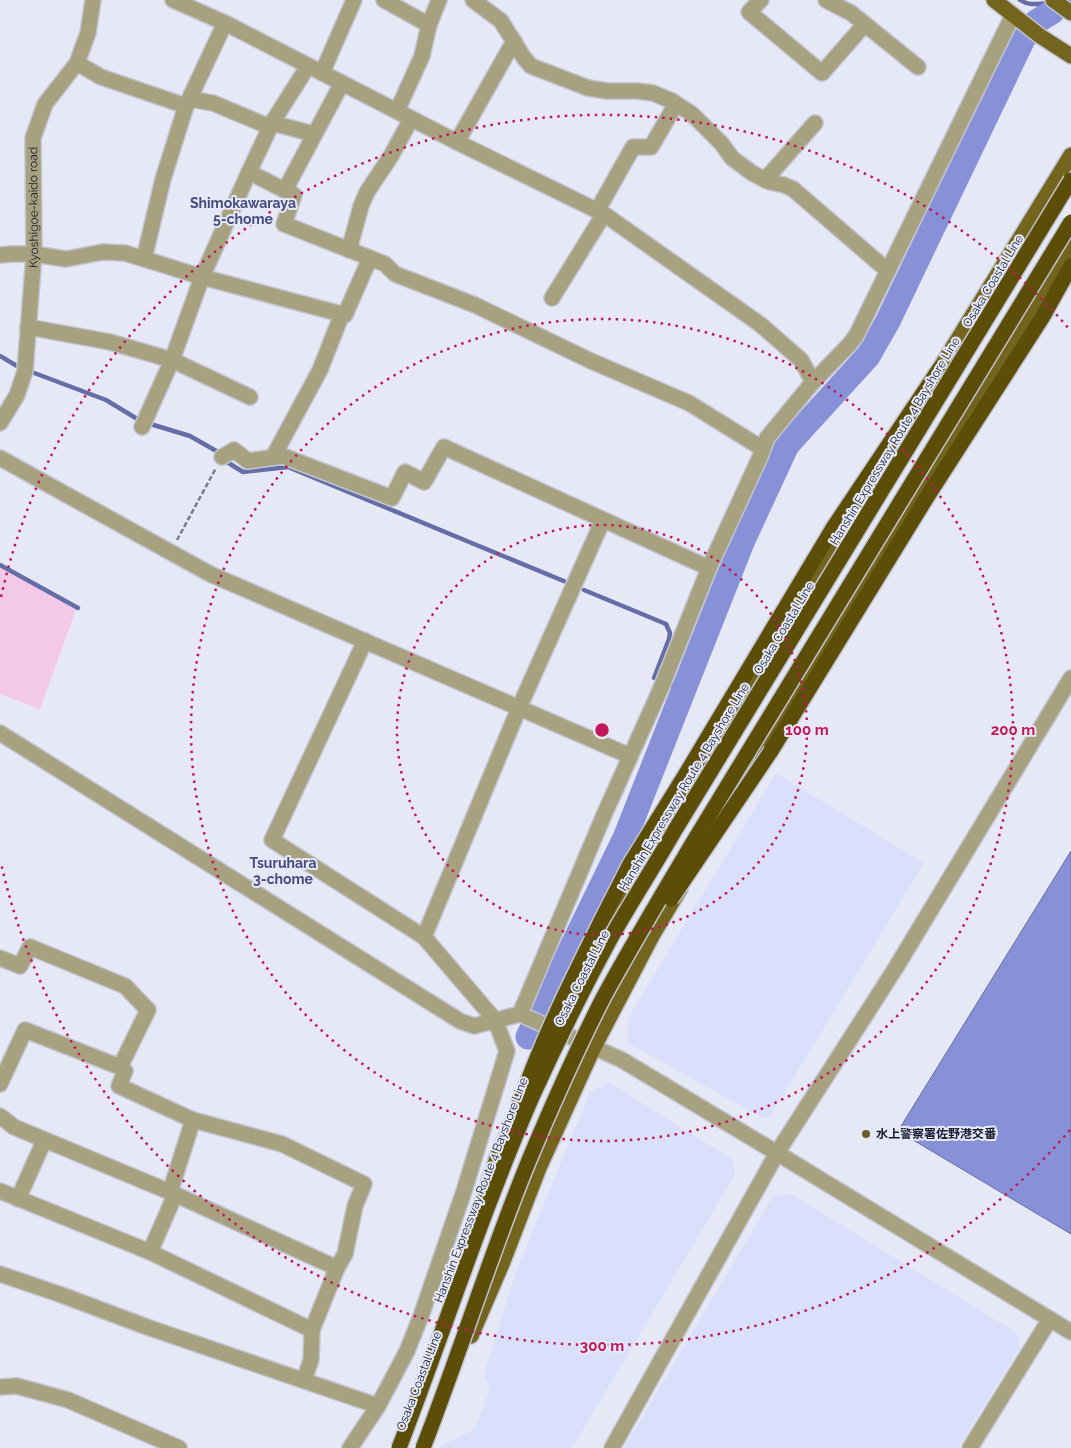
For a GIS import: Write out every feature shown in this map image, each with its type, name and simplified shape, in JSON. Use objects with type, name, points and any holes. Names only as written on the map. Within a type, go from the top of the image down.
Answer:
[{"type":"highway","name":"Hanshin Expressway Route 4 Bayshore Line","points":[[399,1448],[427,1377],[465,1265],[509,1154],[532,1098],[584,988],[680,822],[1071,180]]},
{"type":"highway","points":[[423,1448],[528,1162],[578,1048],[632,945],[1071,222]]},
{"type":"highway","points":[[528,1162],[596,1030],[641,948],[676,891],[771,751],[922,505],[1042,318],[1071,266]]},
{"type":"highway","points":[[465,1265],[527,1083],[560,1005],[630,864],[833,528],[940,368]]},
{"type":"main road","points":[[994,0],[1040,36],[1071,56]]},
{"type":"main road","points":[[1054,0],[1070,12]]},
{"type":"main road","name":"Osaka Coastal Line","points":[[391,1448],[414,1398],[498,1155],[587,965],[622,899],[940,368],[1071,155]]},
{"type":"main road","name":"Osaka Coastal Line","points":[[416,1448],[428,1429],[470,1337],[502,1264],[539,1168],[594,1047],[652,936],[765,744],[922,486],[1071,247]]},
{"type":"street","name":"Kyoshigoe-kaido road","points":[[0,423],[16,396],[25,371],[34,254],[33,138],[45,104],[77,63],[88,33],[93,0]]},
{"type":"street","points":[[173,0],[225,23],[457,142],[600,212],[761,325],[800,360],[813,382]]},
{"type":"street","points":[[322,73],[354,0]]},
{"type":"street","points":[[384,0],[429,25]]},
{"type":"street","points":[[349,250],[361,206],[367,192],[391,156],[422,56],[429,25],[439,0]]},
{"type":"street","points":[[473,0],[501,21],[531,66],[588,88],[607,91],[653,93],[692,114],[721,143],[732,158],[752,174],[793,190],[888,271]]},
{"type":"street","points":[[762,0],[749,12],[822,73],[865,24]]},
{"type":"street","points":[[826,0],[851,13],[918,67]]},
{"type":"street","points":[[520,1014],[600,824],[661,688],[766,438],[813,382],[856,336],[1017,18]]},
{"type":"street","points":[[144,259],[163,179],[188,103],[225,23]]},
{"type":"street","points":[[457,142],[514,41]]},
{"type":"street","points":[[77,63],[101,77],[188,103],[213,103],[271,125],[314,134]]},
{"type":"street","points":[[142,427],[172,360],[202,277],[248,172],[271,125],[308,66]]},
{"type":"street","points":[[285,190],[342,83]]},
{"type":"street","points":[[552,298],[600,212],[633,147],[652,147],[676,104]]},
{"type":"street","points":[[765,180],[815,123]]},
{"type":"street","points":[[248,172],[294,195],[284,224],[384,264],[395,274],[475,305],[591,362],[689,403],[763,449]]},
{"type":"street","points":[[0,256],[34,254],[66,258],[103,252],[125,253],[202,277],[345,315],[370,258]]},
{"type":"street","points":[[273,457],[320,370],[342,314]]},
{"type":"street","points":[[28,327],[110,342],[172,360],[250,398]]},
{"type":"street","points":[[222,457],[234,450],[248,461],[283,456],[392,498],[405,472],[424,482],[444,447],[710,568]]},
{"type":"street","points":[[0,458],[210,574],[630,756]]},
{"type":"street","points":[[424,937],[520,708],[603,520]]},
{"type":"street","points":[[350,1448],[378,1406],[408,1351],[475,1159],[507,1051],[495,1020],[424,937],[272,840],[365,641]]},
{"type":"street","points":[[612,1448],[777,1152],[895,969],[1071,678]]},
{"type":"street","points":[[0,733],[460,1021],[474,1026],[520,1014],[622,1060],[777,1152],[1071,1332]]},
{"type":"street","points":[[0,958],[20,966],[30,947],[125,986],[148,1010],[120,1067]]},
{"type":"street","points":[[0,1084],[25,1030],[120,1067],[126,1071],[119,1086],[193,1120],[282,1144],[364,1184],[355,1206],[345,1254],[337,1268],[312,1330],[311,1360],[304,1380]]},
{"type":"street","points":[[0,1116],[14,1127],[172,1194],[337,1268]]},
{"type":"street","points":[[150,1252],[172,1194],[193,1120]]},
{"type":"street","points":[[18,1199],[44,1140]]},
{"type":"street","points":[[0,1191],[150,1252],[312,1330]]},
{"type":"street","points":[[0,1274],[147,1327],[378,1406]]},
{"type":"street","points":[[970,1448],[1050,1319]]},
{"type":"street","points":[[0,1387],[17,1386],[68,1400],[179,1448]]},
{"type":"street","points":[[423,1448],[428,1429]]},
{"type":"path","points":[[171,552],[222,457]]},
{"type":"shaded area","points":[[0,566],[76,610],[40,709],[0,694]]},
{"type":"shaded area","points":[[776,773],[924,863],[770,1117],[763,1118],[628,1043],[628,1018]]},
{"type":"shaded area","points":[[610,1083],[732,1159],[735,1175],[572,1448],[439,1448],[474,1430],[490,1389],[484,1374],[517,1269],[590,1092]]},
{"type":"shaded area","points":[[791,1194],[1017,1333],[1020,1347],[958,1448],[624,1448],[773,1196]]},
{"type":"water","points":[[1071,851],[1071,1234],[898,1131]]},
{"type":"waterway","points":[[1020,0],[1033,4],[1047,3],[1049,1]]},
{"type":"waterway","points":[[528,1037],[625,838],[743,540],[787,445],[868,356],[888,321],[1023,39],[1036,22],[1052,12],[1060,0]]},
{"type":"waterway","points":[[0,356],[17,366]]},
{"type":"waterway","points":[[29,371],[106,400],[139,420]]},
{"type":"waterway","points":[[147,423],[190,436],[218,452]]},
{"type":"waterway","points":[[227,462],[243,472],[288,467],[566,582]]},
{"type":"waterway","points":[[0,565],[78,608]]},
{"type":"waterway","points":[[584,590],[666,624],[670,633],[669,639],[654,678]]},
{"type":"waterway","points":[[668,684],[684,690]]},
{"type":"place","name":"水上警察署佐野港交番","points":[[866,1134]]},
{"type":"district","name":"Shimokawaraya 5-chome","points":[[243,212]]},
{"type":"district","name":"Tsuruhara 3-chome","points":[[283,872]]}]
